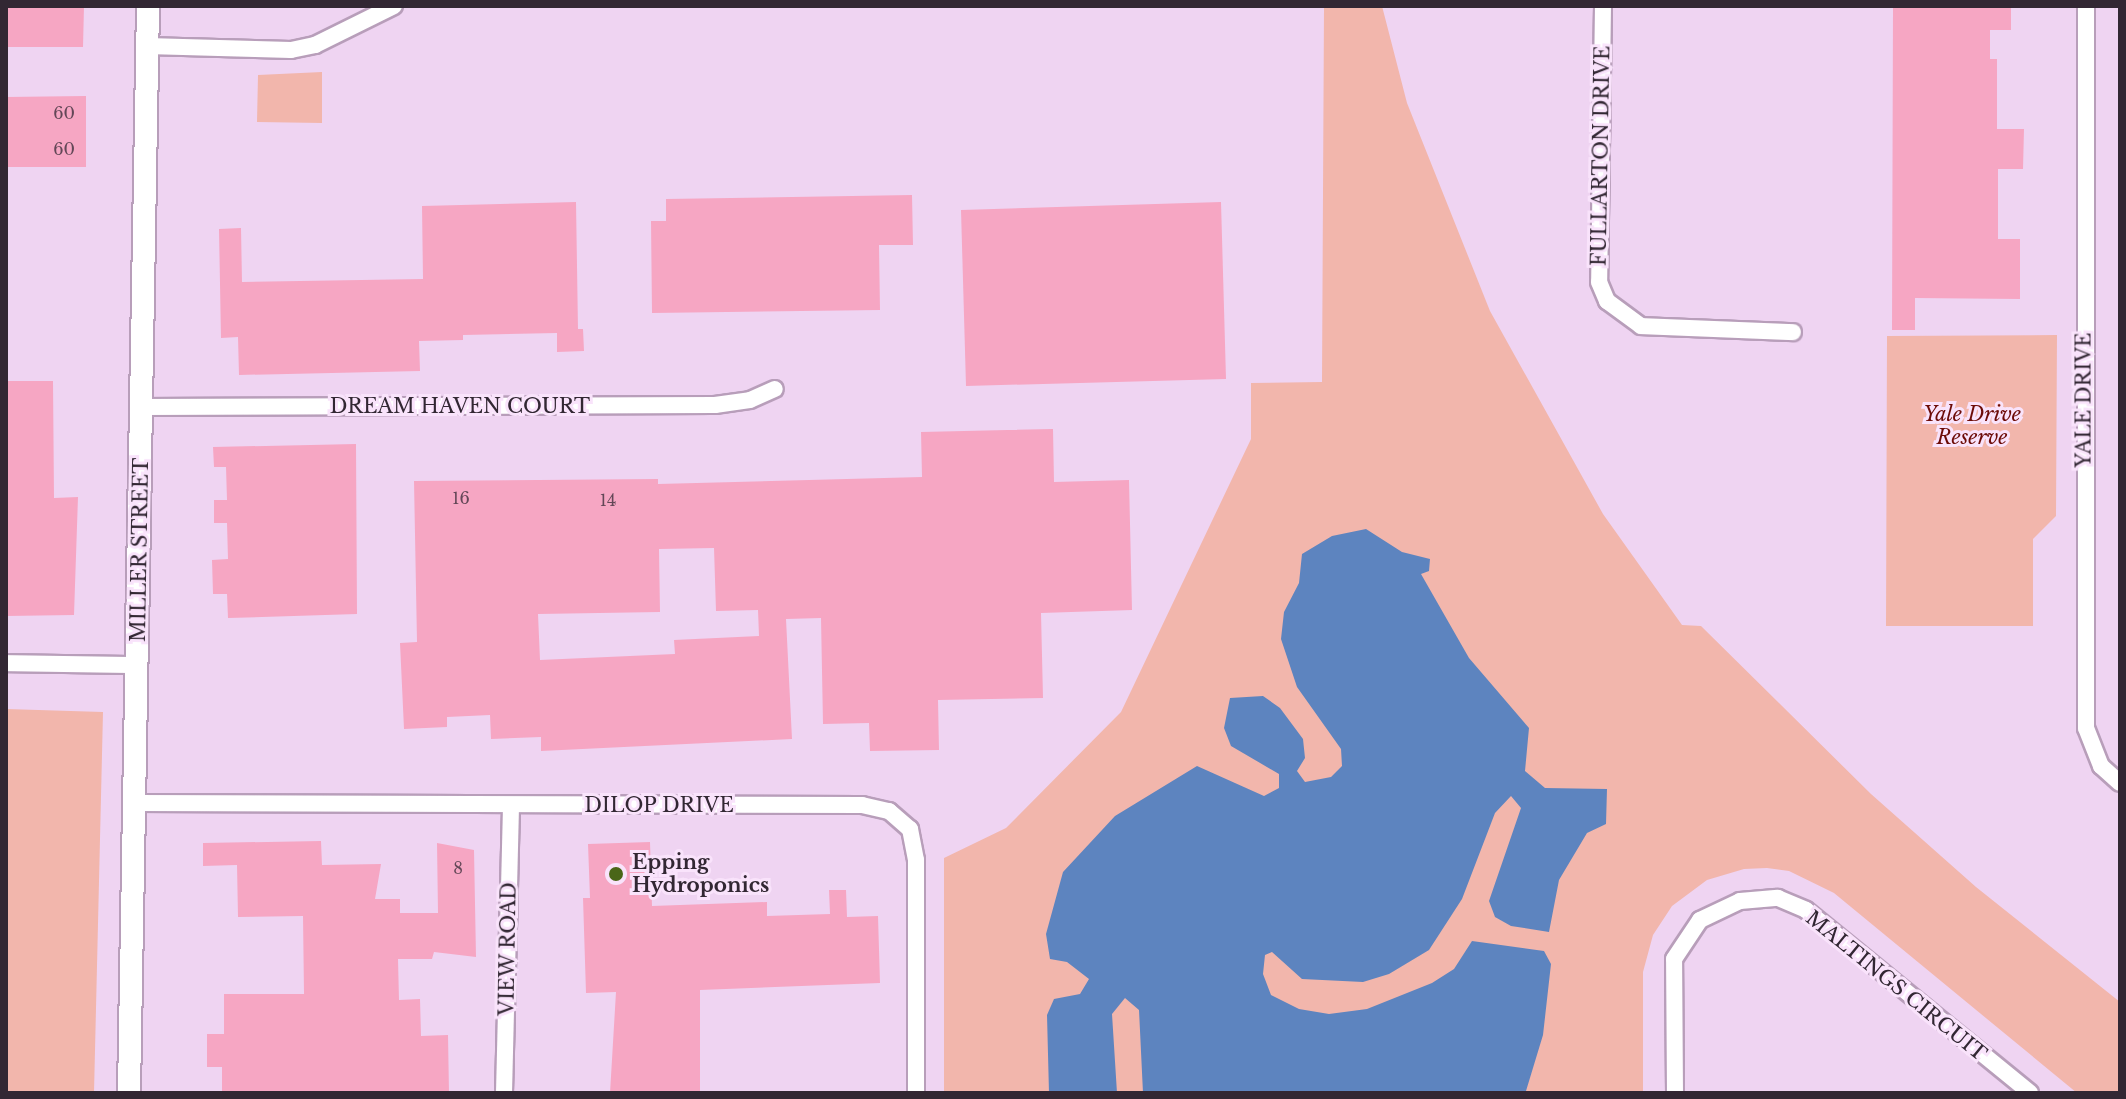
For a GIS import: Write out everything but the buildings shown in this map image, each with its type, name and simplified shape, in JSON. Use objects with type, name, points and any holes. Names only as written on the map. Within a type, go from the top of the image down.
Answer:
[{"type":"street","name":"MILLER STREET","points":[[129,1093],[148,6]]},
{"type":"street","points":[[147,46],[291,50],[315,45],[394,6]]},
{"type":"street","name":"FULLARTON DRIVE","points":[[1603,6],[1599,282],[1607,301],[1641,326],[1793,332]]},
{"type":"street","name":"YALE DRIVE","points":[[2086,6],[2086,728],[2101,766],[2120,783]]},
{"type":"street","name":"DREAM HAVEN COURT","points":[[142,407],[715,405],[750,400],[775,389]]},
{"type":"street","points":[[6,663],[138,665]]},
{"type":"street","name":"DILOP DRIVE","points":[[136,803],[862,805],[901,819],[914,840],[916,860],[916,1093]]},
{"type":"street","name":"VIEW ROAD","points":[[504,1093],[511,805]]},
{"type":"street","name":"MALTINGS CIRCUIT","points":[[1675,1093],[1674,959],[1700,920],[1740,901],[1778,898],[1806,910],[2030,1093]]},
{"type":"green space","points":[[1324,6],[1382,6],[1407,103],[1490,311],[1603,514],[1682,625],[1701,626],[1871,794],[1976,887],[2120,1002],[2120,1093],[2077,1093],[1834,893],[1789,871],[1767,868],[1744,869],[1707,880],[1672,906],[1653,935],[1643,972],[1643,1093],[944,1093],[944,858],[1006,828],[1121,712],[1251,439],[1251,383],[1322,382]]},
{"type":"green space","points":[[322,72],[322,123],[257,122],[258,75]]},
{"type":"green space","name":"Yale Drive Reserve","points":[[2057,335],[2056,516],[2033,539],[2033,626],[1886,626],[1887,336]]},
{"type":"green space","points":[[6,709],[103,712],[94,1093],[6,1093]]},
{"type":"water","points":[[1366,529],[1402,552],[1430,559],[1429,571],[1421,574],[1469,658],[1529,728],[1525,771],[1545,788],[1607,789],[1606,824],[1587,833],[1559,880],[1549,932],[1511,926],[1495,917],[1489,901],[1521,808],[1511,796],[1495,813],[1462,899],[1429,950],[1389,974],[1363,982],[1302,979],[1272,952],[1265,955],[1263,974],[1271,995],[1299,1009],[1329,1014],[1367,1009],[1432,983],[1454,969],[1472,941],[1544,951],[1551,964],[1543,1035],[1526,1091],[1143,1093],[1139,1010],[1125,998],[1112,1014],[1117,1093],[1049,1093],[1047,1015],[1054,999],[1080,994],[1089,979],[1067,962],[1050,959],[1046,934],[1063,872],[1115,816],[1197,766],[1264,796],[1279,788],[1279,774],[1231,746],[1224,728],[1230,698],[1263,696],[1280,708],[1303,739],[1305,758],[1297,771],[1305,782],[1331,777],[1342,766],[1341,749],[1297,687],[1281,639],[1284,612],[1299,583],[1302,554],[1332,536]]},
{"type":"place","name":"Epping Hydroponics","points":[[616,874]]}]
